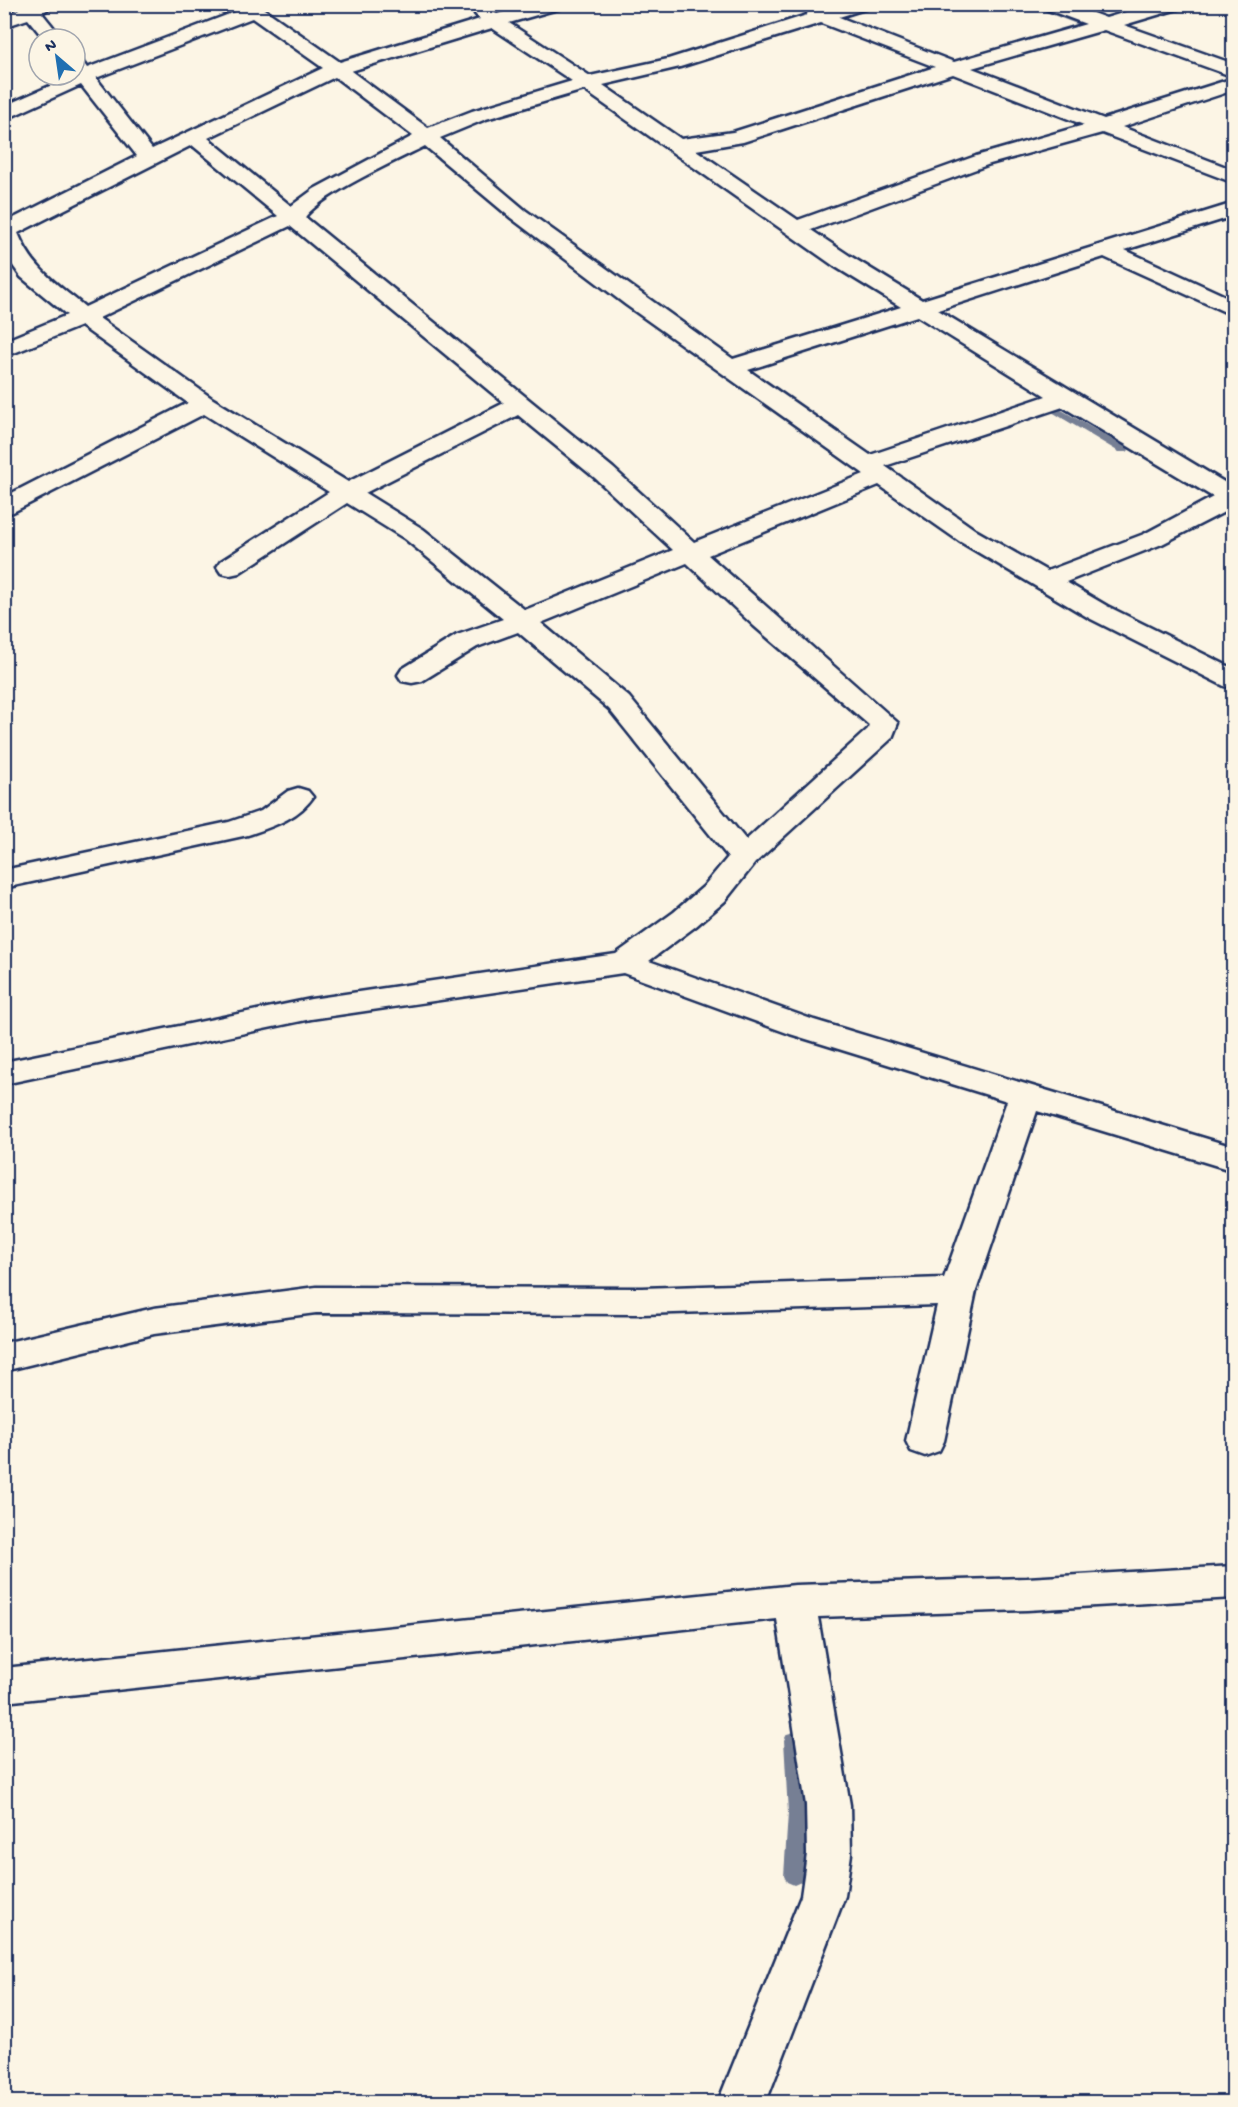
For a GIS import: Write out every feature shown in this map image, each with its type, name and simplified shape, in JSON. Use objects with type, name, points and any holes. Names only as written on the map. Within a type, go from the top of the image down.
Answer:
[{"type":"street","points":[[470,4],[842,261],[1208,485],[1233,497]]},
{"type":"street","points":[[555,4],[337,69],[196,138],[149,158],[5,230],[14,251],[29,272],[83,317],[205,404],[414,534],[619,703],[744,857]]},
{"type":"street","points":[[788,4],[1233,177]]},
{"type":"street","points":[[4,350],[83,317],[293,217],[304,204],[321,193],[427,136],[479,115],[587,83],[673,63],[862,4]]},
{"type":"street","points":[[1049,4],[1233,70]]},
{"type":"street","points":[[678,146],[736,138],[953,68],[1175,4]]},
{"type":"street","points":[[4,22],[35,7],[47,27]]},
{"type":"street","points":[[87,68],[254,7],[427,136],[518,214],[730,368],[968,536],[1098,612],[1233,680]]},
{"type":"street","points":[[87,80],[149,158]]},
{"type":"street","points":[[796,228],[983,160],[1104,126],[1233,84]]},
{"type":"street","points":[[4,114],[52,87]]},
{"type":"street","points":[[4,1073],[310,1009],[625,963],[685,919],[714,894],[744,857],[882,732],[884,723],[764,620],[604,473],[196,138]]},
{"type":"street","points":[[730,368],[1233,209]]},
{"type":"street","points":[[1105,249],[1233,309]]},
{"type":"street","points":[[412,675],[467,641],[691,552],[874,470],[1065,398]]},
{"type":"street","points":[[4,507],[205,404]]},
{"type":"street","points":[[230,567],[347,492],[521,404]]},
{"type":"street","points":[[1045,581],[1153,539],[1233,497]]},
{"type":"street","points":[[4,879],[237,829],[272,817],[298,797]]},
{"type":"street","points":[[625,963],[802,1027],[1233,1159]]},
{"type":"street","points":[[925,1441],[958,1291],[1026,1095]]},
{"type":"street","points":[[4,1357],[154,1321],[316,1300],[642,1301],[958,1291]]},
{"type":"street","points":[[4,1686],[795,1601],[1027,1594],[1233,1582]]},
{"type":"street","points":[[742,2103],[823,1896],[829,1854],[828,1805],[795,1601]]},
{"type":"waterway","points":[[1029,4],[1082,23]]},
{"type":"waterway","points":[[1046,404],[1123,450]]},
{"type":"waterway","points":[[794,1740],[798,1813],[794,1876]]}]
